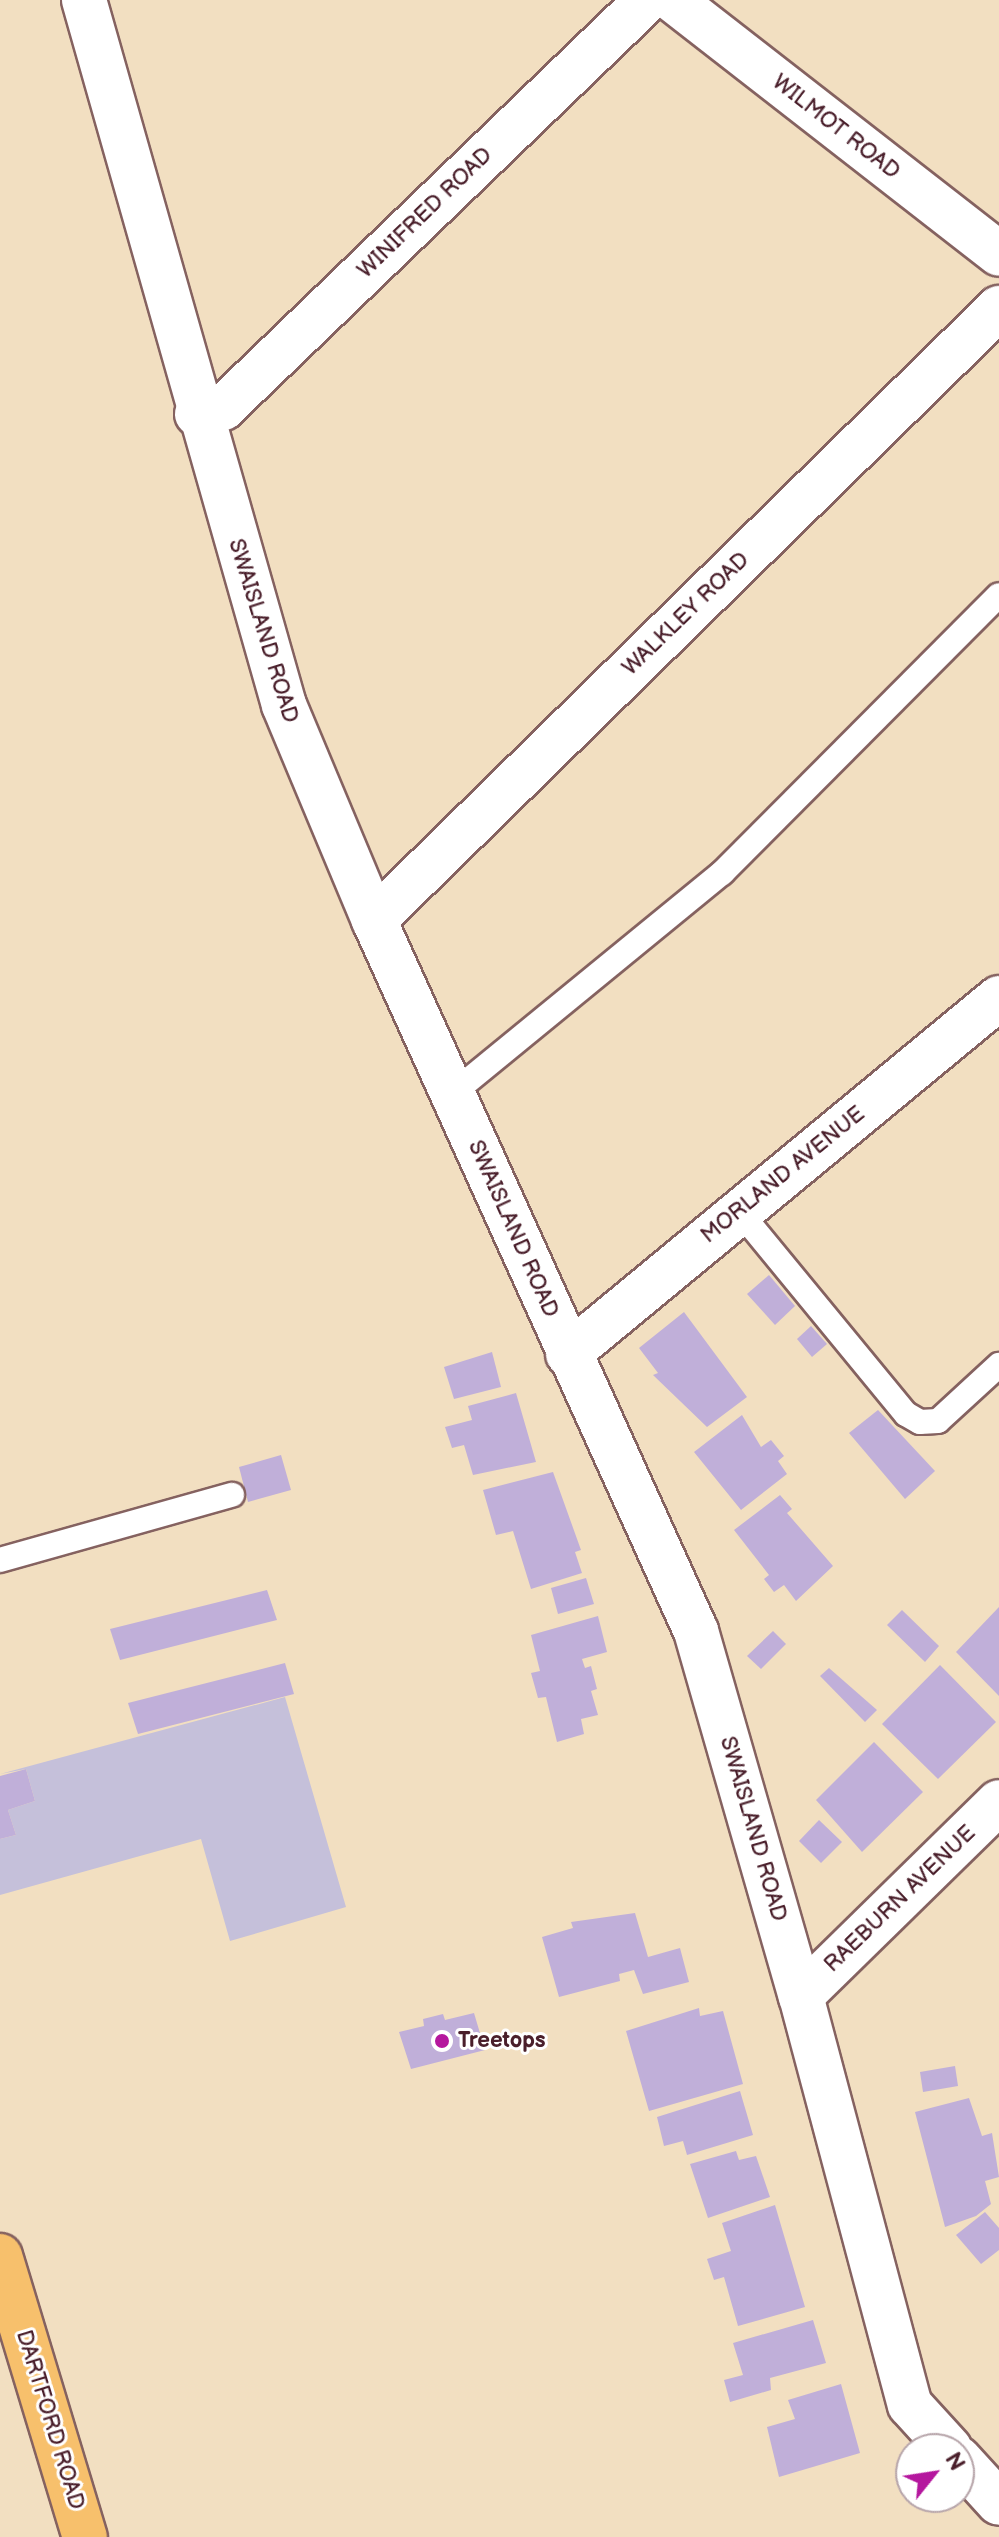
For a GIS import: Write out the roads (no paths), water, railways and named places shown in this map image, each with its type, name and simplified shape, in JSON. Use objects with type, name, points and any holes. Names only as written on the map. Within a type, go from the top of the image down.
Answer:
[{"type":"main road","name":"DARTFORD ROAD","points":[[0,2256],[80,2535]]},
{"type":"street","name":"SWAISLAND ROAD","points":[[84,0],[197,414],[284,705],[374,920],[696,1631],[801,1996],[910,2405],[935,2433]]},
{"type":"street","name":"WINIFRED ROAD","points":[[197,414],[223,408],[647,0]]},
{"type":"street","name":"WILMOT ROAD","points":[[673,0],[999,254]]},
{"type":"street","name":"WALKLEY ROAD","points":[[374,920],[999,308]]},
{"type":"street","name":"MORLAND AVENUE","points":[[568,1354],[999,998]]},
{"type":"street","name":"RAEBURN AVENUE","points":[[801,1996],[999,1802]]},
{"type":"street","points":[[975,2477],[999,2503]]},
{"type":"lane","points":[[453,1093],[722,873],[999,595]]},
{"type":"lane","points":[[739,1211],[906,1414],[920,1422],[938,1421],[999,1365]]},
{"type":"lane","points":[[0,1560],[232,1495]]},
{"type":"place","name":"Treetops","points":[[442,2041]]}]
